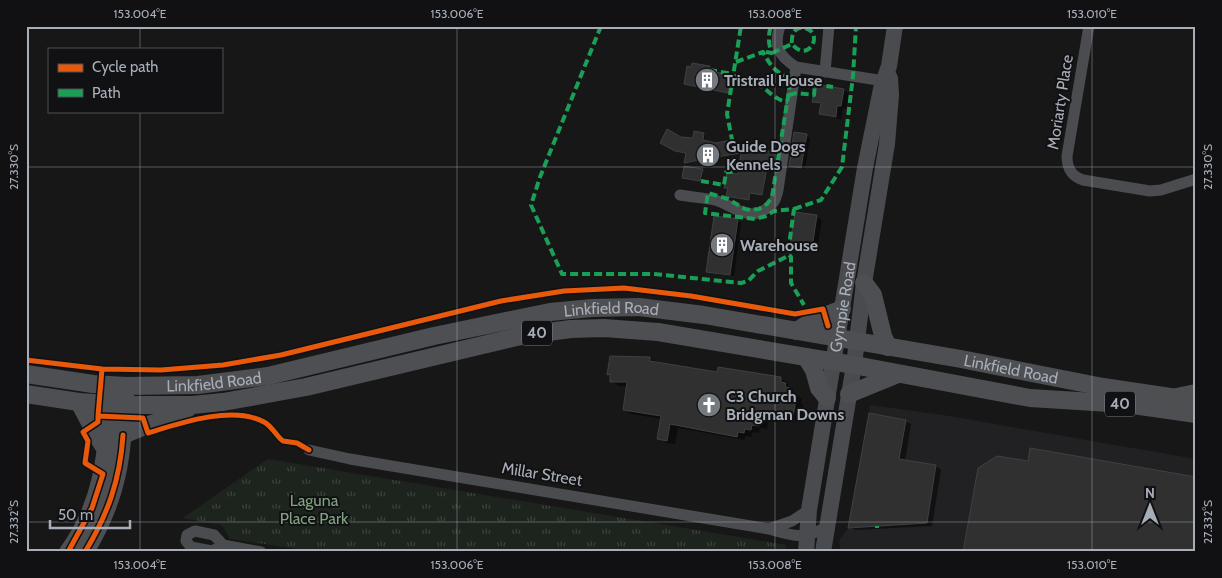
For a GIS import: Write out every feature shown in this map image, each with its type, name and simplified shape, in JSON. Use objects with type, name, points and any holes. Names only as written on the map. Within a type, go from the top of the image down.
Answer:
[{"type":"main road","name":"Gympie Road","points":[[806,544],[809,510],[865,168],[881,89],[887,73],[895,26]]},
{"type":"main road","name":"Gympie Road","points":[[823,552],[854,365],[864,284],[890,119],[891,95],[887,73]]},
{"type":"main road","points":[[864,284],[873,295],[881,329],[888,347]]},
{"type":"main road","name":"Linkfield Road","points":[[26,374],[118,385],[198,385],[268,376],[514,318],[550,312],[592,308],[662,309],[961,359],[1104,388],[1189,398]]},
{"type":"main road","points":[[797,332],[812,321],[842,309]]},
{"type":"main road","name":"Linkfield Road","points":[[26,394],[79,402],[117,405],[192,405],[275,394],[525,335],[570,329],[604,328],[642,330],[854,365],[1030,398],[1126,404],[1196,414]]},
{"type":"main road","points":[[806,357],[814,370],[819,388],[827,398]]},
{"type":"main road","points":[[849,394],[898,374]]},
{"type":"main road","points":[[68,552],[92,508],[100,485],[117,405],[118,385]]},
{"type":"main road","points":[[79,402],[98,439],[107,451]]},
{"type":"main road","points":[[85,552],[109,506],[119,470],[123,435],[117,405]]},
{"type":"main road","name":"40","points":[[123,435],[179,416],[192,405]]},
{"type":"street","points":[[780,26],[776,36],[778,50],[784,59],[796,67],[825,72],[887,73]]},
{"type":"street","points":[[825,72],[829,26]]},
{"type":"street","name":"Moriarty Place","points":[[1089,26],[1067,156],[1070,171],[1074,176],[1083,180],[1150,191],[1161,190],[1196,179]]},
{"type":"street","points":[[680,195],[714,200],[753,214],[763,212],[772,205],[776,200],[778,190],[796,67]]},
{"type":"street","name":"Millar Street","points":[[309,450],[350,459],[769,529],[794,536],[806,544],[826,527]]},
{"type":"street","name":"Millar Street","points":[[769,529],[792,521],[809,510]]},
{"type":"street","points":[[223,545],[261,552]]},
{"type":"shaded area","points":[[870,405],[943,415],[1196,459],[1196,552],[841,552],[839,541],[848,528]]},
{"type":"green space","name":"Laguna Place Park","points":[[268,459],[786,545],[784,552],[299,552],[298,549],[230,539],[222,525],[183,518]]},
{"type":"building","name":"Tristrail House","points":[[692,63],[710,66],[709,71],[731,75],[728,93],[684,84],[687,66],[691,67]]},
{"type":"building","points":[[815,84],[844,89],[841,106],[837,106],[836,117],[819,114],[821,103],[812,102]]},
{"type":"building","points":[[667,129],[681,137],[693,138],[694,131],[704,133],[703,140],[716,143],[731,140],[732,145],[774,152],[772,169],[767,168],[762,195],[750,193],[749,200],[726,196],[728,188],[724,188],[727,173],[738,174],[741,153],[716,157],[705,156],[704,159],[684,163],[686,153],[675,151],[660,143]]},
{"type":"building","points":[[794,132],[807,134],[801,168],[789,166]]},
{"type":"building","points":[[684,166],[703,169],[700,181],[682,178]]},
{"type":"building","points":[[795,212],[817,215],[812,248],[790,244]]},
{"type":"building","name":"Warehouse","points":[[714,216],[738,219],[730,275],[706,272]]},
{"type":"building","name":"C3 Church Bridgman Downs","points":[[610,356],[650,357],[650,361],[717,372],[718,367],[781,377],[781,382],[786,383],[785,387],[790,388],[789,393],[794,394],[796,399],[793,417],[761,412],[759,426],[752,425],[751,430],[745,429],[744,433],[738,432],[737,437],[670,424],[667,441],[657,439],[661,416],[623,410],[627,382],[610,382],[610,374],[607,375]]},
{"type":"building","points":[[869,413],[906,420],[899,459],[936,465],[927,523],[848,528]]},
{"type":"building","points":[[1030,448],[1196,477],[1196,552],[963,552],[978,468],[997,456],[1028,461]]},
{"type":"marked path","points":[[601,26],[540,177],[531,205],[562,274],[654,274],[741,283],[748,281],[758,271],[790,255]]},
{"type":"marked path","points":[[701,181],[724,185],[726,172],[731,172],[735,155],[727,114],[741,26]]},
{"type":"marked path","points":[[766,52],[772,53],[769,40],[771,26]]},
{"type":"marked path","points":[[794,209],[821,200],[842,167],[853,76],[856,26]]},
{"type":"marked path","points":[[772,53],[792,44],[804,51],[809,49],[814,40],[813,35],[810,30],[798,29],[793,35],[792,44]]},
{"type":"marked path","points":[[736,62],[763,52],[774,68],[781,74],[791,78],[772,197],[767,204],[759,209],[750,210],[728,199],[708,193],[705,213],[755,219],[766,216],[774,211],[794,209],[788,253],[791,257],[791,283],[804,305]]},
{"type":"marked path","points":[[709,70],[733,74]]},
{"type":"marked path","points":[[733,76],[754,81],[776,98],[788,102]]},
{"type":"marked path","points":[[789,95],[797,93],[814,95],[815,84],[833,87]]},
{"type":"cycle path","points":[[102,369],[161,370],[223,365],[281,355],[501,301],[564,291],[624,288],[691,296],[795,314],[823,309],[828,326]]},
{"type":"cycle path","points":[[26,360],[102,369],[98,416],[143,418],[148,433],[206,417],[237,415],[251,417],[264,422],[283,441],[297,443],[309,450]]},
{"type":"cycle path","points":[[68,552],[92,508],[103,474],[85,463],[88,441],[83,432],[98,422],[98,416]]},
{"type":"cycle path","points":[[85,552],[112,496],[119,467],[123,435]]},
{"type":"place","name":"Tristrail House","points":[[707,80]]},
{"type":"place","name":"Guide Dogs Kennels","points":[[708,155]]},
{"type":"place","name":"Warehouse","points":[[722,245]]},
{"type":"place","name":"C3 Church Bridgman Downs","points":[[709,405]]}]
